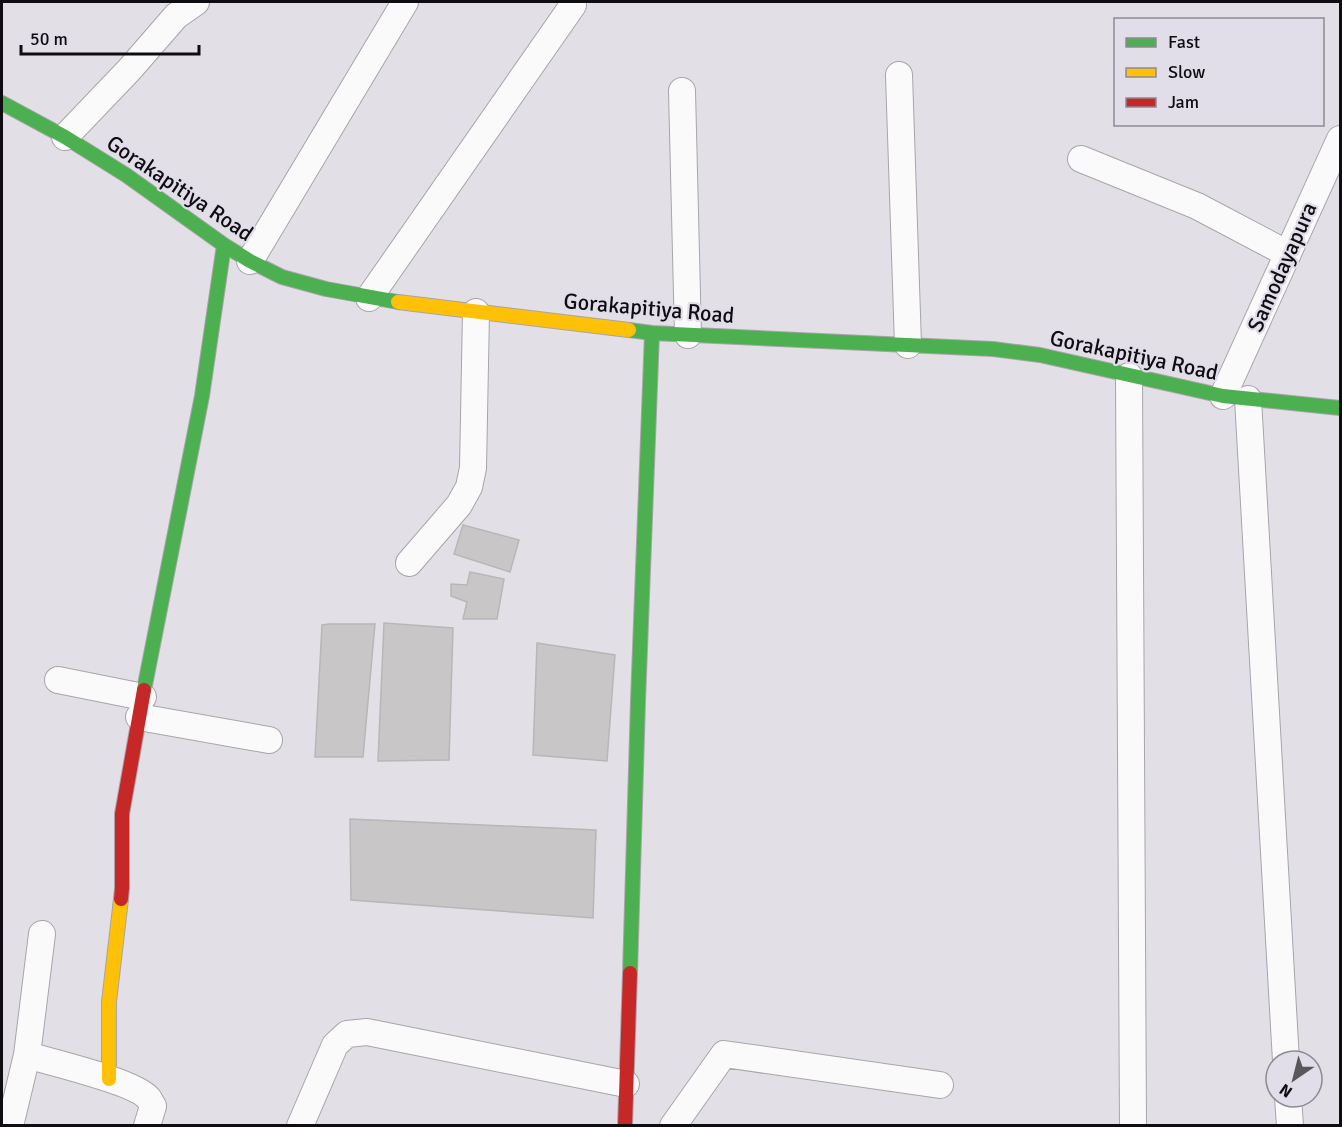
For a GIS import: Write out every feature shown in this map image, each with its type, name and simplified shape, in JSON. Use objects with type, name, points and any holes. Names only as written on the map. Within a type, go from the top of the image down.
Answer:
[{"type":"street","points":[[250,261],[405,2]]},
{"type":"street","points":[[65,137],[130,69],[178,6]]},
{"type":"street","points":[[369,298],[573,6]]},
{"type":"street","points":[[899,75],[908,345]]},
{"type":"street","points":[[682,91],[688,335]]},
{"type":"street","name":"Gorakapitiya Road","points":[[2,103],[65,137],[126,175],[250,261],[282,277],[326,289],[387,301],[652,333],[993,349],[1040,356],[1223,396],[1341,408]]},
{"type":"street","name":"Samodayapura","points":[[1223,396],[1341,139]]},
{"type":"street","points":[[1081,159],[1197,206],[1288,254]]},
{"type":"street","points":[[109,1079],[109,1002],[122,888],[122,814],[202,396],[224,245]]},
{"type":"street","points":[[410,563],[459,505],[469,487],[473,468],[476,312]]},
{"type":"street","points":[[625,1125],[652,333]]},
{"type":"street","points":[[1129,376],[1133,1125]]},
{"type":"street","points":[[1248,399],[1285,1049]]},
{"type":"street","points":[[58,680],[141,707],[269,740]]},
{"type":"street","points":[[10,1125],[27,1055],[42,934]]},
{"type":"street","points":[[300,1125],[334,1045],[347,1034],[367,1032],[626,1084]]},
{"type":"street","points":[[673,1125],[724,1054],[940,1085]]},
{"type":"street","points":[[27,1055],[109,1079],[148,1096],[153,1106],[147,1125]]},
{"type":"street","points":[[1289,1109],[1290,1125]]},
{"type":"building","points":[[463,525],[519,540],[510,572],[454,554]]},
{"type":"building","points":[[470,572],[504,579],[497,619],[463,619],[467,602],[451,596],[451,584],[467,585]]},
{"type":"building","points":[[384,623],[453,628],[449,760],[378,761]]},
{"type":"building","points":[[375,624],[363,757],[315,757],[322,625]]},
{"type":"building","points":[[537,643],[615,655],[607,761],[533,755]]},
{"type":"building","points":[[350,819],[596,830],[593,918],[351,900]]},
{"type":"traffic: fast","points":[[2,103],[65,137],[126,175],[250,261],[282,277],[326,289],[398,302]]},
{"type":"traffic: fast","points":[[144,690],[202,396],[224,245]]},
{"type":"traffic: fast","points":[[629,330],[993,349],[1040,355],[1223,396],[1340,408]]},
{"type":"traffic: fast","points":[[630,973],[652,333]]},
{"type":"traffic: slow","points":[[398,302],[629,330]]},
{"type":"traffic: slow","points":[[109,1079],[109,1002],[121,899]]},
{"type":"traffic: jam","points":[[121,899],[122,814],[144,690]]},
{"type":"traffic: jam","points":[[625,1126],[630,973]]}]
